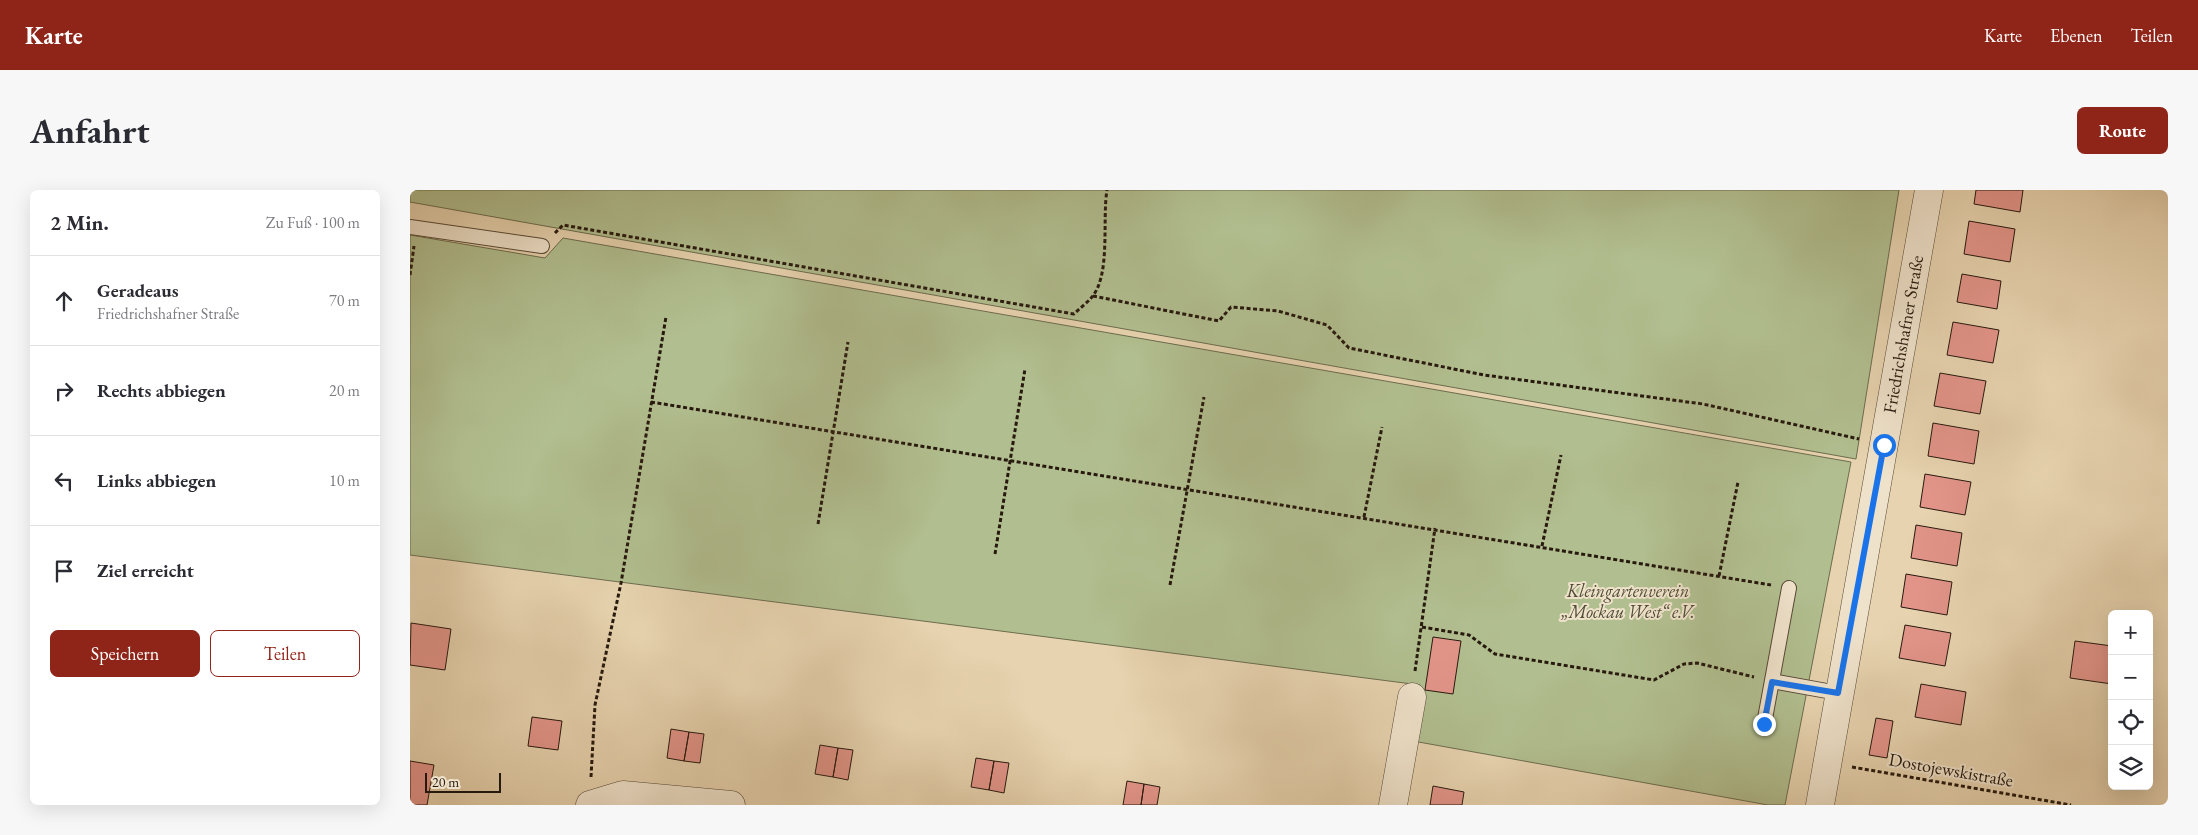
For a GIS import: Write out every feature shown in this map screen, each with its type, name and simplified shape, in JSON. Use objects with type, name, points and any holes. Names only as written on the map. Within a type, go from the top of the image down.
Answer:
[{"type":"street","name":"Friedrichshafner Straße","points":[[1820,805],[1838,693],[1929,190]]},
{"type":"street","points":[[1393,805],[1412,697]]},
{"type":"street","points":[[590,805],[622,795],[731,805]]},
{"type":"lane","points":[[414,228],[542,246]]},
{"type":"lane","points":[[1764,724],[1789,588]]},
{"type":"lane","points":[[1772,682],[1838,693]]},
{"type":"path","points":[[542,246],[563,225],[1074,314],[1093,296],[1104,264],[1104,206],[1107,190]]},
{"type":"path","points":[[410,275],[414,228]]},
{"type":"path","points":[[1093,296],[1219,321],[1231,307],[1278,311],[1327,325],[1349,348],[1484,375],[1703,404],[1884,445]]},
{"type":"path","points":[[590,778],[595,705],[621,583],[666,317]]},
{"type":"path","points":[[818,524],[848,342]]},
{"type":"path","points":[[995,554],[1025,369]]},
{"type":"path","points":[[1170,585],[1204,397]]},
{"type":"path","points":[[651,402],[1435,528],[1789,588]]},
{"type":"path","points":[[1364,517],[1382,427]]},
{"type":"path","points":[[1542,546],[1560,455]]},
{"type":"path","points":[[1719,576],[1738,482]]},
{"type":"path","points":[[1412,697],[1435,528]]},
{"type":"path","points":[[1422,627],[1469,635],[1496,654],[1654,680],[1684,664],[1696,663],[1772,682]]},
{"type":"path","name":"Dostojewskistraße","points":[[1828,763],[2071,805]]},
{"type":"green space","points":[[410,190],[1899,190],[1856,459],[410,202]]},
{"type":"green space","name":"Kleingartenverein „Mockau West“ e.V.","points":[[410,235],[545,258],[563,238],[1851,462],[1785,805],[1768,805],[1413,741],[1420,685],[410,555]]},
{"type":"building","points":[[1976,190],[2023,190],[2020,212],[1974,204]]},
{"type":"building","points":[[1969,221],[2015,229],[2010,262],[1964,254]]},
{"type":"building","points":[[1962,274],[2001,281],[1997,309],[1957,302]]},
{"type":"building","points":[[1953,322],[1999,330],[1993,363],[1947,355]]},
{"type":"building","points":[[1940,373],[1986,381],[1980,414],[1934,406]]},
{"type":"building","points":[[1933,423],[1979,431],[1974,464],[1928,456]]},
{"type":"building","points":[[1925,474],[1971,482],[1965,515],[1920,507]]},
{"type":"building","points":[[1916,525],[1962,533],[1957,566],[1911,558]]},
{"type":"building","points":[[1906,574],[1952,582],[1947,615],[1901,607]]},
{"type":"building","points":[[411,623],[451,629],[445,670],[410,665]]},
{"type":"building","points":[[1905,625],[1951,633],[1945,666],[1899,658]]},
{"type":"building","points":[[1433,637],[1461,641],[1453,694],[1425,690]]},
{"type":"building","points":[[2075,641],[2108,645],[2108,683],[2070,678]]},
{"type":"building","points":[[1921,684],[1966,692],[1961,725],[1915,717]]},
{"type":"building","points":[[532,717],[562,721],[558,750],[528,746]]},
{"type":"building","points":[[1876,718],[1893,721],[1887,758],[1869,755]]},
{"type":"building","points":[[671,729],[689,732],[684,761],[667,758]]},
{"type":"building","points":[[689,732],[704,734],[700,763],[684,761]]},
{"type":"building","points":[[820,745],[838,748],[833,777],[815,774]]},
{"type":"building","points":[[838,748],[853,750],[848,780],[833,777]]},
{"type":"building","points":[[976,758],[994,761],[989,790],[971,787]]},
{"type":"building","points":[[410,761],[434,765],[427,805],[410,805]]},
{"type":"building","points":[[994,761],[1009,763],[1004,793],[989,790]]},
{"type":"building","points":[[1127,781],[1144,784],[1141,805],[1123,805]]},
{"type":"building","points":[[1144,784],[1160,787],[1157,805],[1141,805]]},
{"type":"building","points":[[1433,786],[1464,792],[1462,805],[1430,805]]},
{"type":"route","points":[[1764,724],[1772,682],[1838,693],[1884,445]]}]
